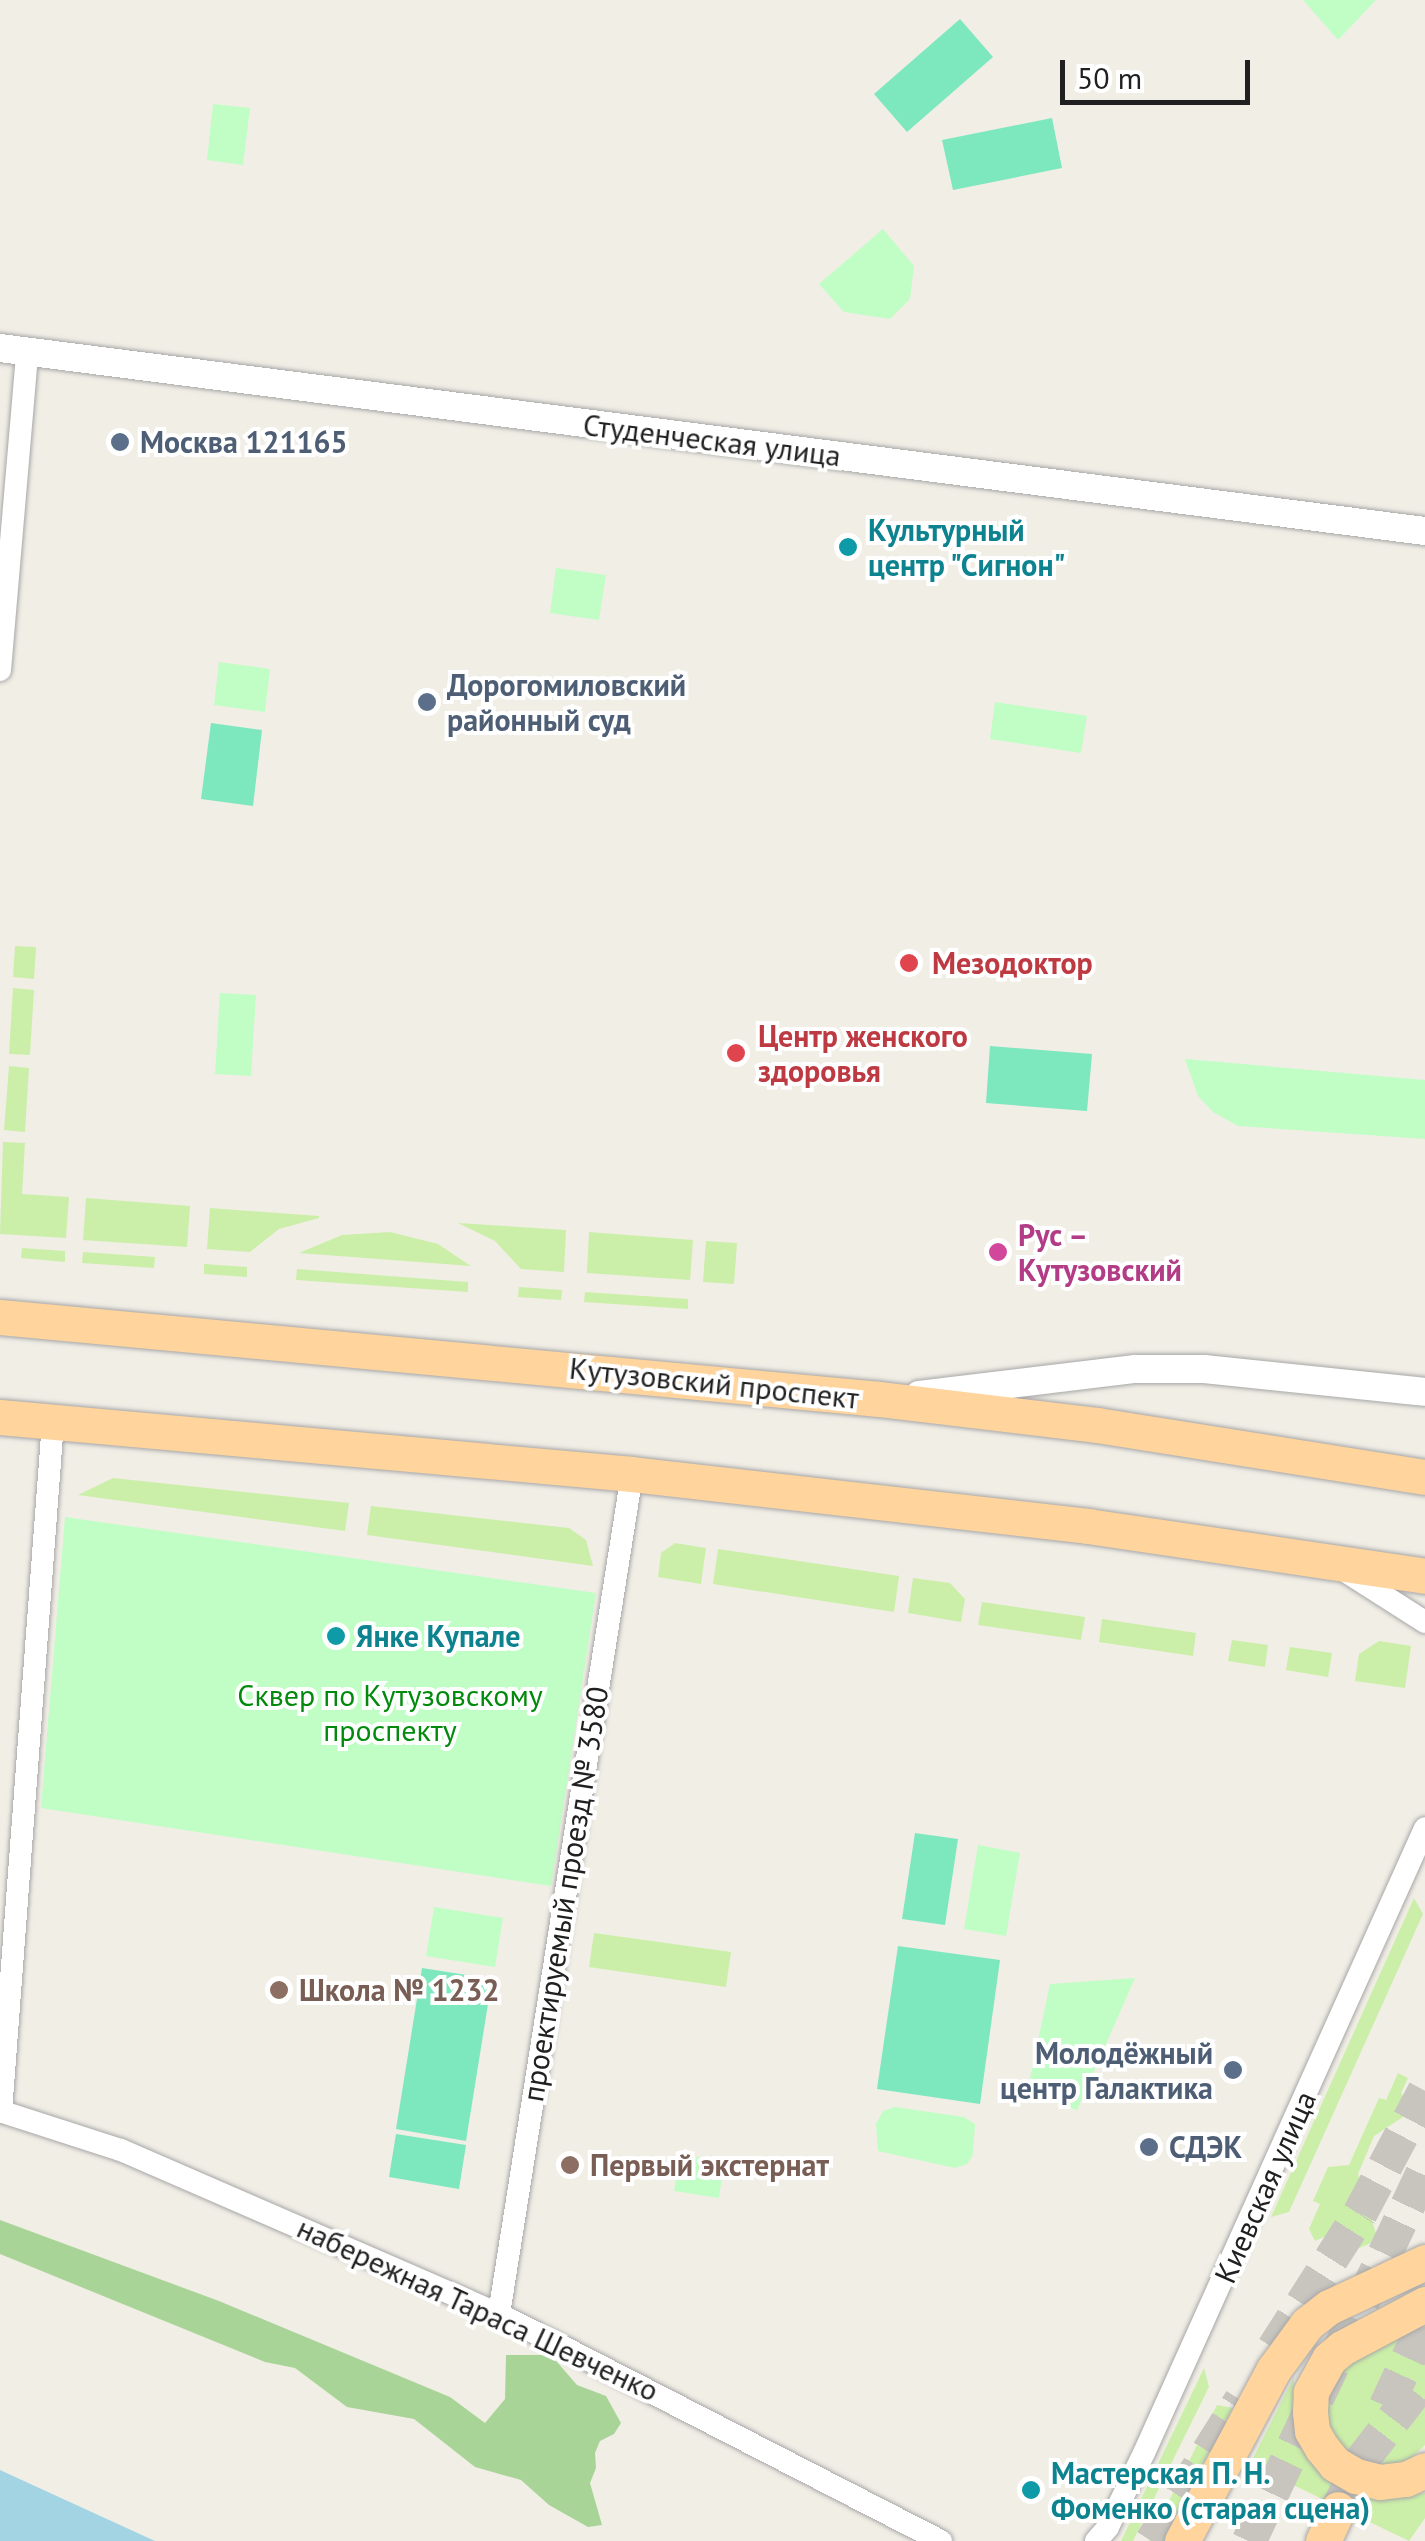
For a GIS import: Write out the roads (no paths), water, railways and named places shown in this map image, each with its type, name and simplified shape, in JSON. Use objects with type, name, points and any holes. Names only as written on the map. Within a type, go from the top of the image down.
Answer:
[{"type":"main road","name":"Кутузовский проспект","points":[[0,1317],[879,1400],[1134,1430],[1425,1476]]},
{"type":"main road","points":[[0,1417],[632,1474],[1088,1526],[1422,1576]]},
{"type":"main road","points":[[1182,2541],[1274,2369],[1307,2324],[1329,2308],[1425,2262]]},
{"type":"main road","points":[[1425,2304],[1342,2348],[1329,2360],[1311,2392],[1310,2412],[1322,2448],[1335,2464],[1356,2476],[1380,2482],[1406,2479],[1425,2470]]},
{"type":"main road","points":[[1323,2541],[1338,2508]]},
{"type":"street","name":"Студенческая улица","points":[[14,350],[1425,531]]},
{"type":"street","points":[[0,670],[14,350]]},
{"type":"street","points":[[879,1400],[1136,1368],[1204,1369],[1425,1392]]},
{"type":"street","points":[[0,2111],[52,1422]]},
{"type":"street","name":"проектируемый проезд № 3580","points":[[500,2314],[632,1474]]},
{"type":"street","points":[[1322,1560],[1379,1588],[1425,1622]]},
{"type":"street","name":"Киевская улица","points":[[1096,2541],[1108,2527],[1144,2453],[1425,1828]]},
{"type":"street","name":"набережная Тараса Шевченко","points":[[0,2111],[121,2150],[500,2314],[941,2541]]},
{"type":"water","points":[[0,2470],[37,2487],[155,2541],[0,2541]]},
{"type":"tunnel","points":[[1274,2348],[1360,2213],[1425,2090]]},
{"type":"tunnel","points":[[1249,2541],[1425,2168]]},
{"type":"tunnel","points":[[1386,2406],[1425,2322]]},
{"type":"tunnel","points":[[1338,2509],[1361,2461],[1425,2378]]},
{"type":"tunnel","points":[[1152,2541],[1241,2400]]},
{"type":"place","name":"Москва 121165","points":[[120,442]]},
{"type":"place","name":"Культурный центр \"Сигнон\"","points":[[848,547]]},
{"type":"place","name":"Дорогомиловский районный суд","points":[[427,702]]},
{"type":"place","name":"Мезодоктор","points":[[909,963]]},
{"type":"place","name":"Центр женского здоровья","points":[[736,1053]]},
{"type":"place","name":"Рус – Кутузовский","points":[[998,1252]]},
{"type":"place","name":"Янке Купале","points":[[336,1636]]},
{"type":"place","name":"Школа № 1232","points":[[279,1990]]},
{"type":"place","name":"Молодёжный центр Галактика","points":[[1233,2070]]},
{"type":"place","name":"СДЭК","points":[[1149,2147]]},
{"type":"place","name":"Первый экстернат","points":[[570,2165]]},
{"type":"place","name":"Мастерская П. Н. Фоменко (старая сцена)","points":[[1031,2490]]},
{"type":"park label","name":"Сквер по Кутузовскому проспекту","points":[[390,1712]]}]
